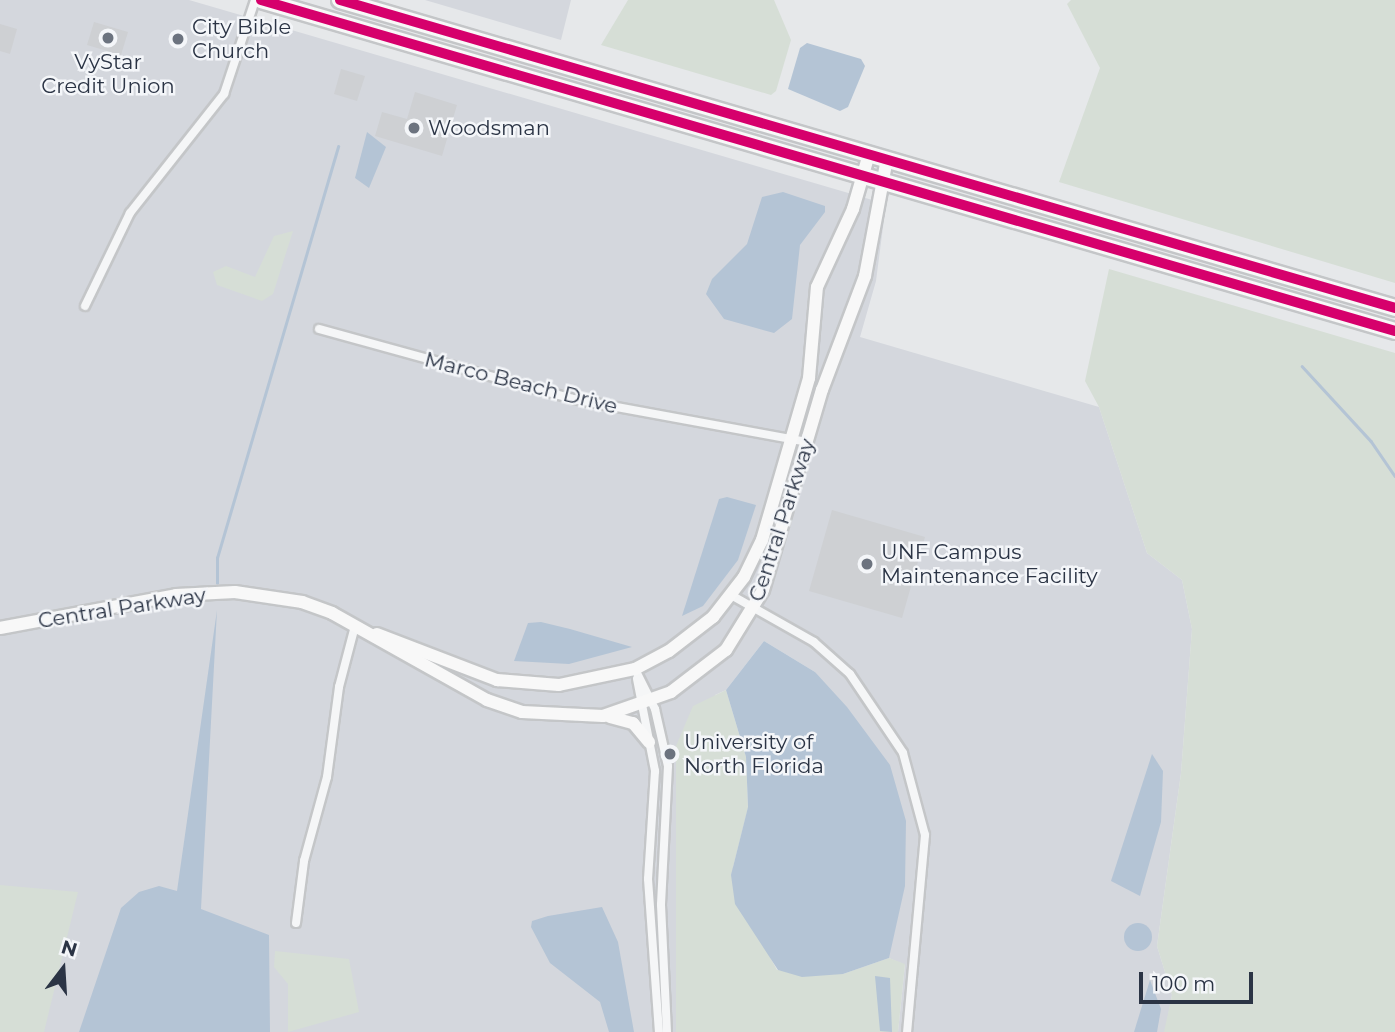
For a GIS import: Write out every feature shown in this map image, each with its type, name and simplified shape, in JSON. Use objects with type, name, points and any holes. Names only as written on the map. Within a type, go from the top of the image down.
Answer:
[{"type":"highway","points":[[261,0],[1395,331]]},
{"type":"highway","points":[[341,0],[1395,308]]},
{"type":"highway","points":[[1084,216],[1090,242]]},
{"type":"highway","points":[[1090,242],[1104,231],[1124,228]]},
{"type":"street","points":[[85,306],[130,214],[224,94],[255,0]]},
{"type":"street","name":"Central Parkway","points":[[359,628],[518,683],[584,683],[635,669],[693,635],[731,595],[762,540],[809,378],[817,287],[864,176],[869,154]]},
{"type":"street","name":"Central Parkway","points":[[0,628],[176,595],[235,592],[302,602],[359,628],[487,700],[552,718],[603,716],[646,704],[706,669],[754,609],[864,276],[887,159]]},
{"type":"street","name":"Marco Beach Drive","points":[[319,329],[573,399],[808,442]]},
{"type":"street","points":[[731,595],[814,642],[850,674],[903,752],[925,835],[907,1032]]},
{"type":"street","points":[[296,923],[359,628]]},
{"type":"street","points":[[635,669],[670,794],[662,902],[667,1032]]},
{"type":"street","points":[[646,704],[655,791],[649,916],[659,1032]]},
{"type":"street","points":[[603,716],[633,723],[649,742]]},
{"type":"street","points":[[649,916],[662,902]]},
{"type":"shaded area","points":[[0,0],[189,0],[886,204],[876,281],[860,337],[1099,407],[1147,553],[1182,580],[1192,629],[1181,773],[1157,946],[1172,995],[1165,1032],[898,1032],[905,965],[889,958],[815,672],[764,641],[726,690],[715,695],[740,936],[818,1032],[0,1032]]},
{"type":"shaded area","points":[[425,0],[571,0],[561,40]]},
{"type":"shaded area","points":[[628,0],[774,0],[791,40],[776,91],[771,95],[601,45]]},
{"type":"shaded area","points":[[1071,0],[1395,0],[1395,283],[1059,182],[1100,68],[1067,4]]},
{"type":"shaded area","points":[[293,231],[273,294],[262,301],[217,285],[213,272],[226,266],[255,277],[274,236]]},
{"type":"shaded area","points":[[1109,269],[1395,353],[1395,1032],[1164,1032],[1172,995],[1157,946],[1181,773],[1192,629],[1182,580],[1147,553],[1099,407],[1085,381]]},
{"type":"shaded area","points":[[726,690],[746,757],[748,808],[731,875],[771,959],[777,970],[843,974],[889,958],[905,964],[898,1032],[676,1032],[676,746],[693,706]]},
{"type":"shaded area","points":[[0,885],[78,892],[44,1032],[0,1032]]},
{"type":"shaded area","points":[[275,951],[349,959],[359,1012],[288,1032],[288,984],[274,967]]},
{"type":"water","points":[[807,43],[861,59],[865,66],[848,107],[840,111],[788,89],[800,48]]},
{"type":"water","points":[[367,132],[386,147],[369,188],[355,178]]},
{"type":"water","points":[[783,192],[825,206],[825,212],[800,245],[792,319],[774,333],[724,319],[706,294],[712,279],[747,244],[762,197]]},
{"type":"water","points":[[727,497],[756,505],[738,560],[703,606],[682,616],[719,499]]},
{"type":"water","points":[[217,610],[201,909],[269,935],[270,1032],[79,1032],[121,908],[139,892],[159,886],[177,891]]},
{"type":"water","points":[[541,622],[632,647],[569,664],[514,661],[528,623]]},
{"type":"water","points":[[764,641],[815,672],[847,707],[890,765],[906,821],[905,886],[889,958],[843,974],[802,977],[778,970],[735,904],[731,875],[748,807],[746,757],[726,690]]},
{"type":"water","points":[[1152,754],[1163,771],[1161,822],[1140,896],[1111,881]]},
{"type":"water","points":[[602,907],[618,942],[634,1032],[609,1032],[600,1002],[550,963],[531,927],[532,921],[548,916]]},
{"type":"water","points":[[1138,923],[1148,927],[1152,937],[1148,947],[1138,951],[1128,947],[1124,937],[1128,927]]},
{"type":"water","points":[[875,976],[890,978],[892,1032],[880,1031]]},
{"type":"water","points":[[1150,980],[1161,1009],[1157,1032],[1134,1032]]},
{"type":"building","name":"VyStar Credit Union","points":[[94,22],[128,32],[121,55],[87,45]]},
{"type":"building","points":[[0,24],[17,29],[10,54],[0,51]]},
{"type":"building","points":[[341,69],[365,76],[357,101],[334,94]]},
{"type":"building","name":"Woodsman","points":[[415,92],[457,105],[442,156],[375,136],[382,112],[407,119]]},
{"type":"building","name":"UNF Campus Maintenance Facility","points":[[832,510],[925,537],[902,618],[809,591]]},
{"type":"waterway","points":[[217,583],[217,558],[338,146]]},
{"type":"waterway","points":[[1302,366],[1371,441],[1395,476]]},
{"type":"cycle path","points":[[261,0],[1395,331]]},
{"type":"cycle path","points":[[340,0],[1395,308]]},
{"type":"place","name":"VyStar Credit Union","points":[[108,38]]},
{"type":"place","name":"City Bible Church","points":[[178,39]]},
{"type":"place","name":"Woodsman","points":[[414,128]]},
{"type":"place","name":"UNF Campus Maintenance Facility","points":[[867,564]]},
{"type":"place","name":"University of North Florida","points":[[670,754]]}]
